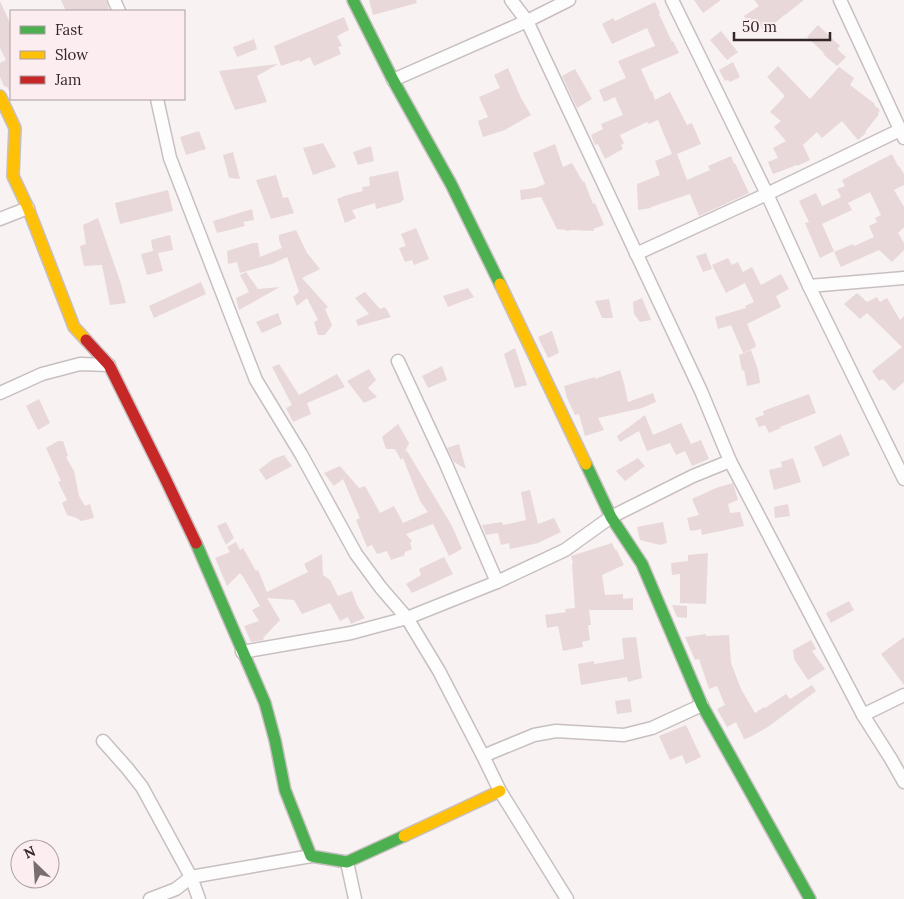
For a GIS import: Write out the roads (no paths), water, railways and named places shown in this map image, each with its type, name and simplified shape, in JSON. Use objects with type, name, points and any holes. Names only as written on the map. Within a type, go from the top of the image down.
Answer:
[{"type":"street","points":[[353,0],[393,80],[451,184],[519,322],[611,517],[642,564],[702,705],[806,898]]},
{"type":"street","points":[[511,0],[527,21],[701,391],[730,461],[863,715],[904,782]]},
{"type":"street","points":[[393,80],[527,21],[569,0]]},
{"type":"street","points":[[672,0],[904,479]]},
{"type":"street","points":[[636,254],[902,134],[840,0]]},
{"type":"street","points":[[0,96],[15,128],[13,176],[28,208],[74,327],[109,365],[206,565],[265,703],[285,790],[311,856]]},
{"type":"street","points":[[157,100],[170,158],[256,380],[356,554],[406,618],[440,671],[500,791],[567,899]]},
{"type":"street","points":[[0,219],[28,208]]},
{"type":"street","points":[[809,286],[904,278]]},
{"type":"street","points":[[398,361],[445,462],[497,582]]},
{"type":"street","points":[[0,393],[42,374],[80,364],[109,365]]},
{"type":"street","points":[[242,652],[351,633],[406,618],[497,582],[565,550],[611,517],[693,476],[730,461]]},
{"type":"street","points":[[863,715],[904,695]]},
{"type":"street","points":[[483,756],[534,735],[556,731],[624,735],[652,728],[702,705]]},
{"type":"street","points":[[103,741],[142,787],[191,877],[199,899]]},
{"type":"street","points":[[150,899],[176,890],[191,877],[311,856],[347,862],[500,791]]},
{"type":"street","points":[[347,862],[356,899]]}]
